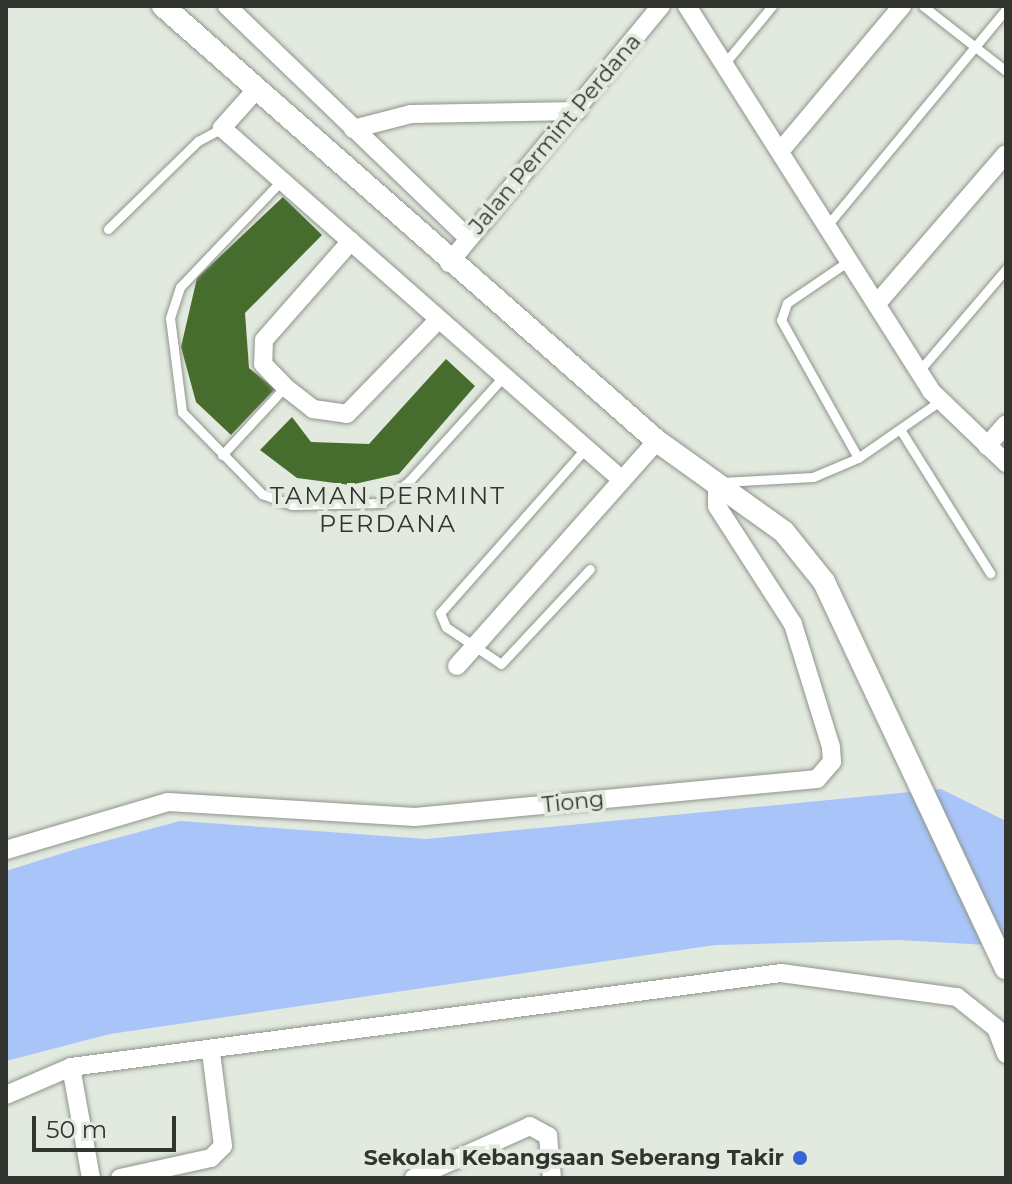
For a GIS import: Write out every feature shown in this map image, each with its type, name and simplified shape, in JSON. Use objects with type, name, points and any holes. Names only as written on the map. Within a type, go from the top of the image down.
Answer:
[{"type":"street","points":[[163,6],[449,263],[657,441],[784,532],[824,582],[881,710],[1006,968]]},
{"type":"street","points":[[227,6],[468,238]]},
{"type":"street","name":"Jalan Permint Perdana","points":[[449,263],[661,6]]},
{"type":"street","points":[[687,6],[830,222],[919,371],[940,401],[1006,463]]},
{"type":"street","points":[[782,149],[902,6]]},
{"type":"street","points":[[255,91],[222,128],[622,480]]},
{"type":"street","points":[[353,129],[411,114],[577,111]]},
{"type":"street","points":[[879,301],[1006,154]]},
{"type":"street","points":[[351,241],[264,340],[263,364],[285,387],[313,409],[347,414],[439,319]]},
{"type":"street","points":[[987,446],[1006,424]]},
{"type":"street","points":[[457,666],[657,441]]},
{"type":"street","name":"Tiong","points":[[6,850],[168,802],[415,817],[817,779],[832,762],[831,747],[793,624],[717,506],[717,483]]},
{"type":"street","points":[[6,1095],[71,1067],[211,1052],[795,973],[957,997],[996,1028],[1006,1054]]},
{"type":"street","points":[[120,1178],[211,1158],[223,1146],[211,1052]]},
{"type":"street","points":[[71,1067],[91,1178]]},
{"type":"street","points":[[414,1178],[508,1131],[541,1130],[548,1136],[552,1178]]},
{"type":"lane","points":[[725,63],[772,6]]},
{"type":"lane","points":[[923,6],[1006,71]]},
{"type":"lane","points":[[830,222],[1006,9]]},
{"type":"lane","points":[[108,229],[198,141],[222,128]]},
{"type":"lane","points":[[282,180],[180,287],[170,318],[177,400],[222,455],[276,503],[381,503],[410,480],[504,376]]},
{"type":"lane","points":[[853,259],[787,303],[781,320],[858,458]]},
{"type":"lane","points":[[919,371],[1006,269]]},
{"type":"lane","points":[[222,455],[285,387]]},
{"type":"lane","points":[[717,483],[813,477],[858,458],[940,401]]},
{"type":"lane","points":[[901,431],[990,573]]},
{"type":"lane","points":[[586,448],[443,602],[446,627],[477,643],[501,664],[590,569]]},
{"type":"water","points":[[941,789],[1006,821],[1006,946],[898,940],[715,945],[110,1034],[6,1061],[6,871],[76,849],[180,821],[426,839]]},
{"type":"building","points":[[283,197],[322,235],[245,313],[249,368],[275,389],[231,435],[196,402],[181,347],[197,278]]},
{"type":"building","points":[[446,359],[475,386],[399,474],[350,485],[297,478],[260,450],[292,417],[311,442],[369,444]]},
{"type":"place","name":"Sekolah Kebangsaan Seberang Takir","points":[[800,1158]]},
{"type":"district","name":"TAMAN PERMINT PERDANA","points":[[388,510]]}]
